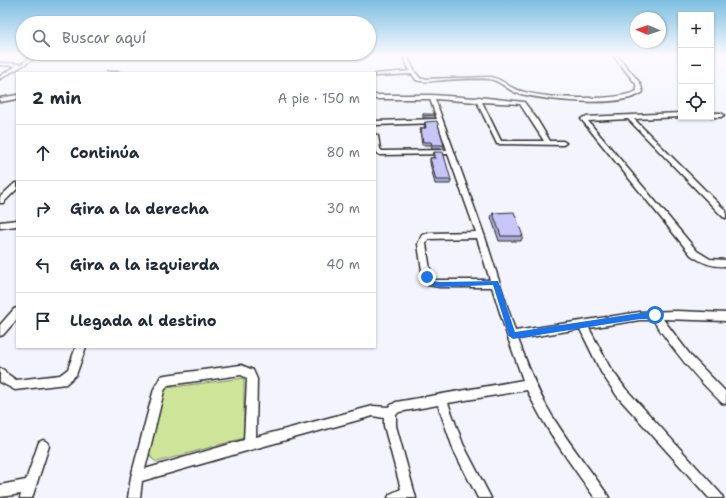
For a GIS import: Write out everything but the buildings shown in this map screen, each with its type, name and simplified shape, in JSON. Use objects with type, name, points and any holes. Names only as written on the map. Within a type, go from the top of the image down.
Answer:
[{"type":"street","points":[[417,77],[425,81],[461,78],[494,79],[517,91],[570,100],[617,98],[636,95],[640,92],[638,84],[633,77]]},
{"type":"street","points":[[0,100],[16,97]]},
{"type":"street","points":[[376,97],[432,97],[522,103],[548,143]]},
{"type":"street","points":[[432,97],[496,282],[513,336],[536,398],[556,431],[603,498]]},
{"type":"street","points":[[478,99],[499,143],[563,144]]},
{"type":"street","points":[[714,115],[720,115]]},
{"type":"street","points":[[629,116],[726,215]]},
{"type":"street","points":[[678,116],[629,116],[584,119],[694,253],[705,261],[715,264],[726,263]]},
{"type":"street","points":[[376,123],[440,121]]},
{"type":"street","points":[[376,142],[377,149],[380,153],[450,152]]},
{"type":"street","points":[[0,201],[16,186]]},
{"type":"street","points":[[0,225],[16,223]]},
{"type":"street","points":[[480,235],[430,236],[425,238],[422,244],[427,277],[431,283],[439,284],[496,282]]},
{"type":"street","points":[[0,332],[16,313]]},
{"type":"street","points":[[513,336],[655,315],[726,317]]},
{"type":"street","points":[[655,315],[676,347],[700,375],[726,399]]},
{"type":"street","points":[[583,325],[605,369],[621,392],[717,498]]},
{"type":"street","points":[[0,373],[2,377],[15,385],[62,380],[72,372],[81,348]]},
{"type":"street","points":[[134,498],[137,477],[159,389],[165,380],[241,370],[249,373],[252,379],[250,444]]},
{"type":"street","points":[[394,498],[409,496],[390,426],[390,413],[396,406],[531,384]]},
{"type":"street","points":[[441,399],[458,447],[485,498]]},
{"type":"street","points":[[137,477],[250,444],[373,411],[390,413]]},
{"type":"street","points":[[26,498],[43,446]]},
{"type":"street","points":[[0,491],[30,486]]},
{"type":"green space","points":[[244,378],[244,438],[157,462],[152,459],[149,452],[165,388]]},
{"type":"route","points":[[427,277],[431,283],[439,284],[496,282],[513,336],[640,316],[655,315]]}]
